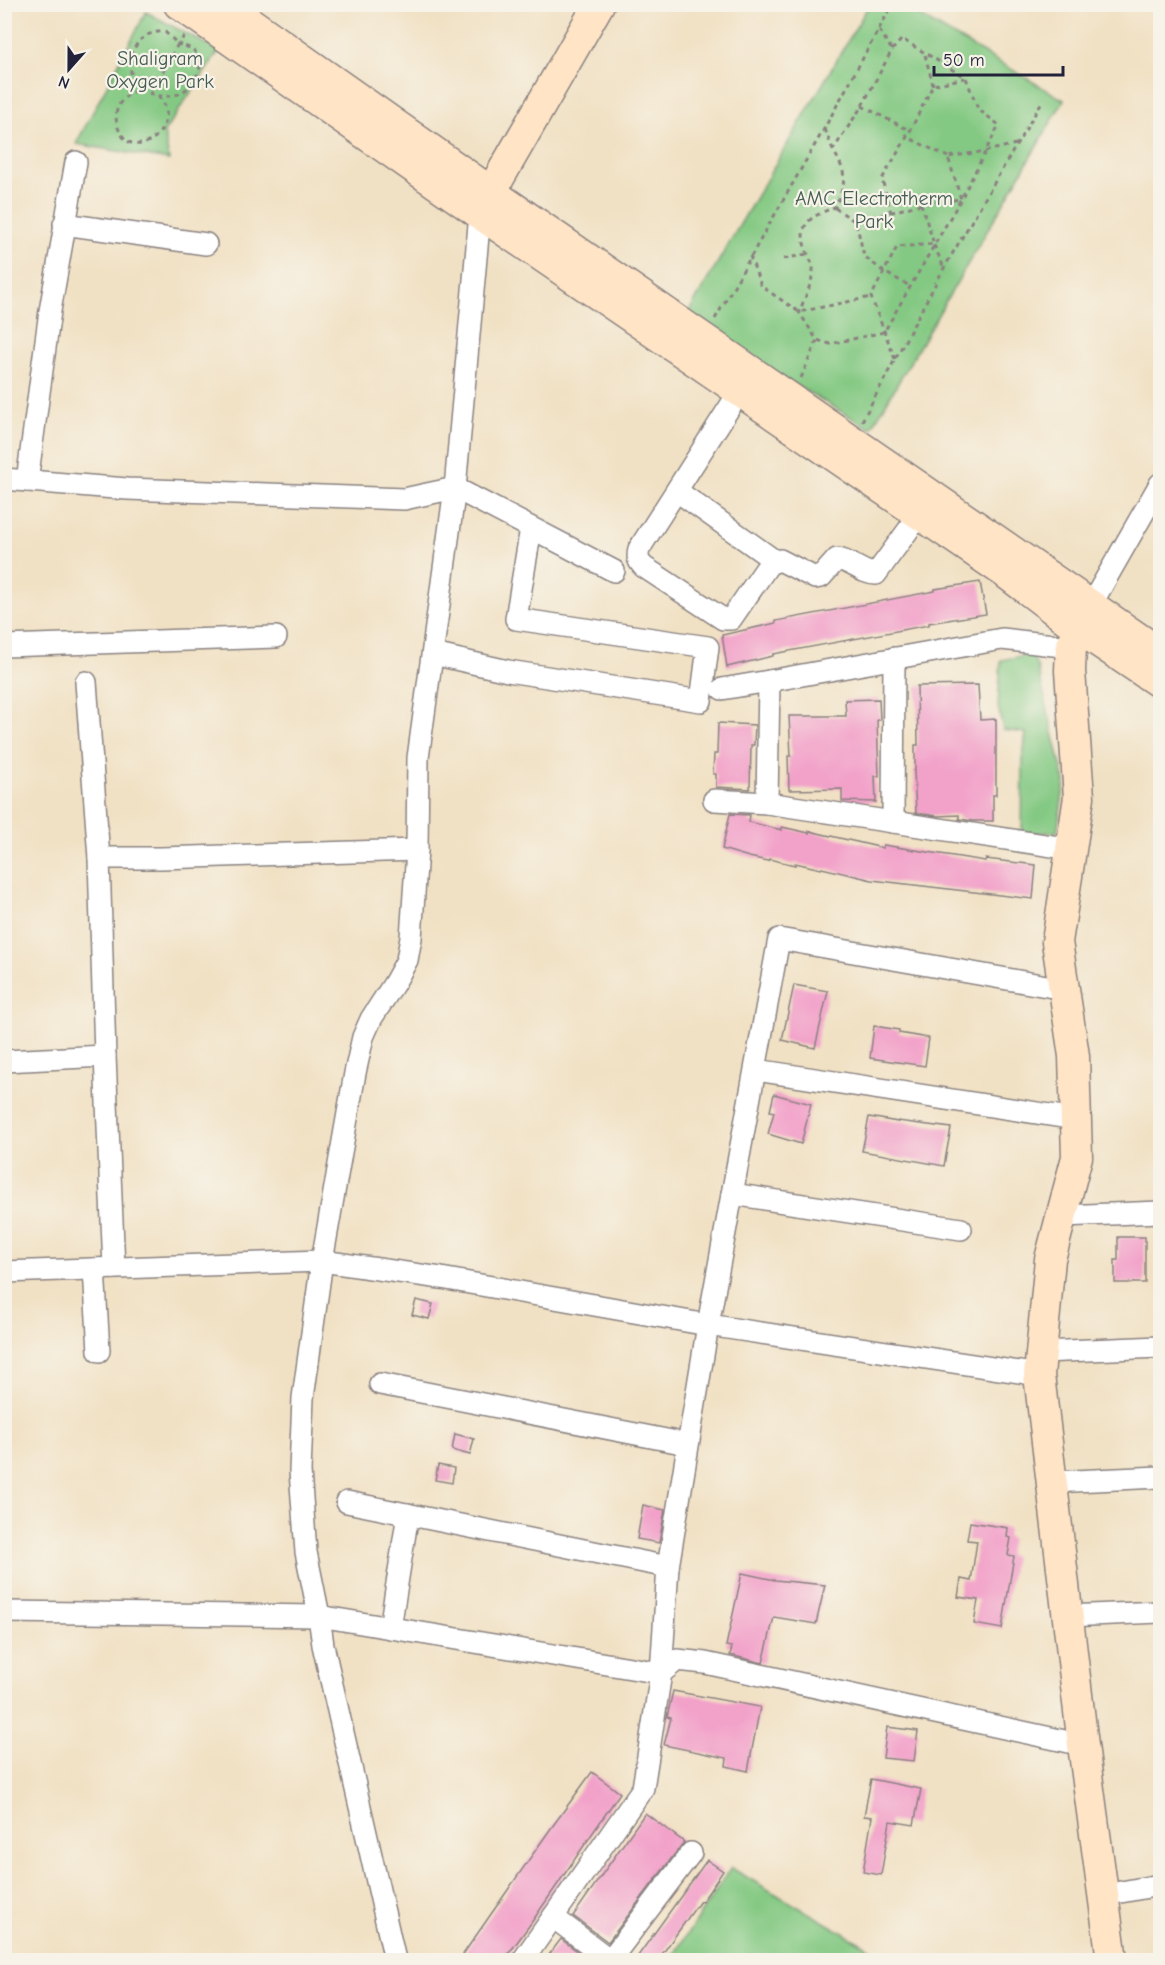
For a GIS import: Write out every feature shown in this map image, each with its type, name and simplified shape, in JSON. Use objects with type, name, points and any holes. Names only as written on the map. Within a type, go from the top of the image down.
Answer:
[{"type":"street","points":[[179,4],[486,203],[1161,683]]},
{"type":"street","points":[[224,4],[740,392],[1080,626],[1161,653]]},
{"type":"street","points":[[395,1960],[322,1645],[319,1616],[306,1552],[300,1471],[303,1398],[322,1262],[363,1037],[371,1019],[407,960],[411,938],[417,850],[418,758],[455,488],[486,203],[599,4]]},
{"type":"street","points":[[27,481],[64,224],[76,162]]},
{"type":"street","points":[[64,224],[206,244]]},
{"type":"street","points":[[740,392],[639,549],[637,557],[644,567],[723,619],[731,619],[769,564],[775,561],[780,560],[815,578],[821,577],[837,559],[845,560],[869,574],[876,574],[920,514]]},
{"type":"street","points":[[4,479],[127,489],[404,498],[455,488],[614,572]]},
{"type":"street","points":[[1112,1960],[1083,1744],[1040,1363],[1050,1259],[1077,1157],[1074,1056],[1056,942],[1079,797],[1070,682],[1080,626],[1161,484]]},
{"type":"street","points":[[677,491],[775,561]]},
{"type":"street","points":[[433,654],[508,671],[700,701],[708,647],[516,619],[531,528]]},
{"type":"street","points":[[722,689],[1080,626]]},
{"type":"street","points":[[4,646],[276,637]]},
{"type":"street","points":[[892,822],[894,658]]},
{"type":"street","points":[[767,803],[769,681]]},
{"type":"street","points":[[86,682],[99,858],[105,1056],[104,1269],[99,1351]]},
{"type":"street","points":[[714,800],[767,803],[1072,849]]},
{"type":"street","points":[[99,858],[417,850]]},
{"type":"street","points":[[523,1960],[643,1788],[661,1673],[668,1567],[687,1443],[779,939],[1064,989]]},
{"type":"street","points":[[4,1061],[105,1056]]},
{"type":"street","points":[[756,1070],[1076,1119]]},
{"type":"street","points":[[732,1194],[961,1229]]},
{"type":"street","points":[[1062,1216],[1161,1212]]},
{"type":"street","points":[[4,1272],[322,1262],[441,1278],[708,1325],[1040,1363],[1161,1347]]},
{"type":"street","points":[[380,1384],[687,1443]]},
{"type":"street","points":[[1052,1482],[1161,1477]]},
{"type":"street","points":[[347,1502],[668,1567]]},
{"type":"street","points":[[390,1628],[408,1514]]},
{"type":"street","points":[[4,1612],[319,1616],[661,1673],[677,1660],[705,1663],[1083,1744]]},
{"type":"street","points":[[1068,1616],[1161,1612]]},
{"type":"street","points":[[553,1917],[610,1960],[691,1853]]},
{"type":"street","points":[[1104,1895],[1161,1885]]},
{"type":"path","points":[[713,323],[891,7]]},
{"type":"path","points":[[879,30],[892,50]]},
{"type":"path","points":[[160,31],[169,34],[178,44],[189,46],[198,55],[201,61],[198,74],[187,90],[172,96],[158,96],[139,90],[131,78],[130,60],[136,45],[148,35],[160,31]]},
{"type":"path","points":[[151,94],[178,44],[186,34]]},
{"type":"path","points":[[750,256],[761,286],[798,312],[817,340],[830,344],[884,332],[961,199],[999,125],[978,109],[966,78],[903,39],[892,50],[862,106],[834,150]]},
{"type":"path","points":[[891,213],[882,179],[907,137],[933,85],[925,53]]},
{"type":"path","points":[[933,85],[966,78]]},
{"type":"path","points":[[139,90],[126,96],[116,112],[119,132],[129,142],[136,144],[150,142],[162,129],[166,110],[164,101],[158,96]]},
{"type":"path","points":[[862,423],[944,268],[1043,100]]},
{"type":"path","points":[[862,106],[905,128],[907,137]]},
{"type":"path","points":[[798,312],[807,294],[813,267],[803,242],[803,228],[812,216],[835,207],[845,184],[841,162],[824,129]]},
{"type":"path","points":[[907,137],[948,157],[1016,144]]},
{"type":"path","points":[[948,157],[961,199]]},
{"type":"path","points":[[856,222],[921,204],[961,199]]},
{"type":"path","points":[[921,204],[944,268]]},
{"type":"path","points":[[835,207],[856,222],[864,256],[885,272],[910,286]]},
{"type":"path","points":[[895,359],[872,297],[897,247],[934,244]]},
{"type":"path","points":[[784,259],[807,254]]},
{"type":"path","points":[[798,312],[872,297]]},
{"type":"path","points":[[798,386],[817,340]]},
{"type":"green space","name":"AMC Electrotherm Park","points":[[869,5],[901,5],[1064,100],[871,429],[684,320]]},
{"type":"green space","name":"Shaligram Oxygen Park","points":[[146,12],[219,51],[164,132],[169,160],[76,144]]},
{"type":"green space","points":[[1031,654],[1037,666],[1065,782],[1057,832],[1022,834],[1023,757],[1026,733],[1003,730],[998,706],[1001,660]]},
{"type":"green space","points":[[731,1868],[890,1960],[670,1960]]},
{"type":"building","points":[[980,582],[986,614],[773,654],[773,656],[727,667],[722,635],[776,623],[776,621]]},
{"type":"building","points":[[978,685],[980,720],[996,719],[996,795],[993,795],[993,821],[959,819],[959,815],[938,816],[916,813],[914,771],[915,745],[918,745],[917,686]]},
{"type":"building","points":[[879,699],[880,720],[877,720],[879,776],[875,776],[876,802],[842,801],[842,789],[789,790],[788,756],[791,756],[789,716],[846,716],[845,700]]},
{"type":"building","points":[[718,723],[755,725],[754,745],[751,745],[750,789],[716,787],[716,774],[713,774],[714,754],[717,754]]},
{"type":"building","points":[[730,814],[750,815],[749,822],[782,830],[782,827],[809,833],[809,831],[883,848],[883,845],[985,861],[986,859],[1036,865],[1033,899],[872,880],[822,868],[749,857],[722,849]]},
{"type":"building","points":[[794,985],[828,991],[815,1048],[782,1040]]},
{"type":"building","points":[[874,1026],[929,1038],[925,1066],[870,1058]]},
{"type":"building","points":[[774,1094],[811,1104],[801,1144],[768,1134],[774,1112],[770,1111]]},
{"type":"building","points":[[869,1117],[951,1128],[944,1166],[862,1151]]},
{"type":"building","points":[[1118,1237],[1145,1237],[1145,1283],[1115,1283]]},
{"type":"building","points":[[416,1300],[433,1304],[429,1319],[412,1315]]},
{"type":"building","points":[[455,1434],[474,1439],[470,1455],[452,1450]]},
{"type":"building","points":[[438,1465],[454,1468],[452,1483],[435,1480]]},
{"type":"building","points":[[643,1505],[665,1510],[659,1543],[637,1539]]},
{"type":"building","points":[[970,1522],[1008,1528],[1007,1537],[1011,1538],[1008,1555],[1014,1556],[1002,1629],[974,1624],[978,1600],[958,1597],[961,1579],[971,1581],[977,1541],[967,1540]]},
{"type":"building","points":[[742,1573],[775,1580],[825,1585],[816,1624],[774,1617],[763,1663],[730,1655],[732,1647],[726,1646]]},
{"type":"building","points":[[673,1691],[760,1707],[748,1771],[726,1766],[727,1758],[664,1745],[671,1718],[667,1717]]},
{"type":"building","points":[[887,1727],[918,1731],[914,1761],[883,1758]]},
{"type":"building","points":[[592,1772],[620,1793],[529,1926],[504,1960],[459,1960],[549,1831]]},
{"type":"building","points":[[871,1779],[921,1789],[914,1825],[890,1821],[881,1875],[863,1872],[872,1817],[864,1816]]},
{"type":"building","points":[[645,1813],[684,1842],[608,1942],[573,1916]]},
{"type":"building","points":[[707,1860],[723,1871],[702,1902],[700,1901],[658,1960],[635,1960]]},
{"type":"building","points":[[561,1939],[589,1960],[545,1960]]}]
